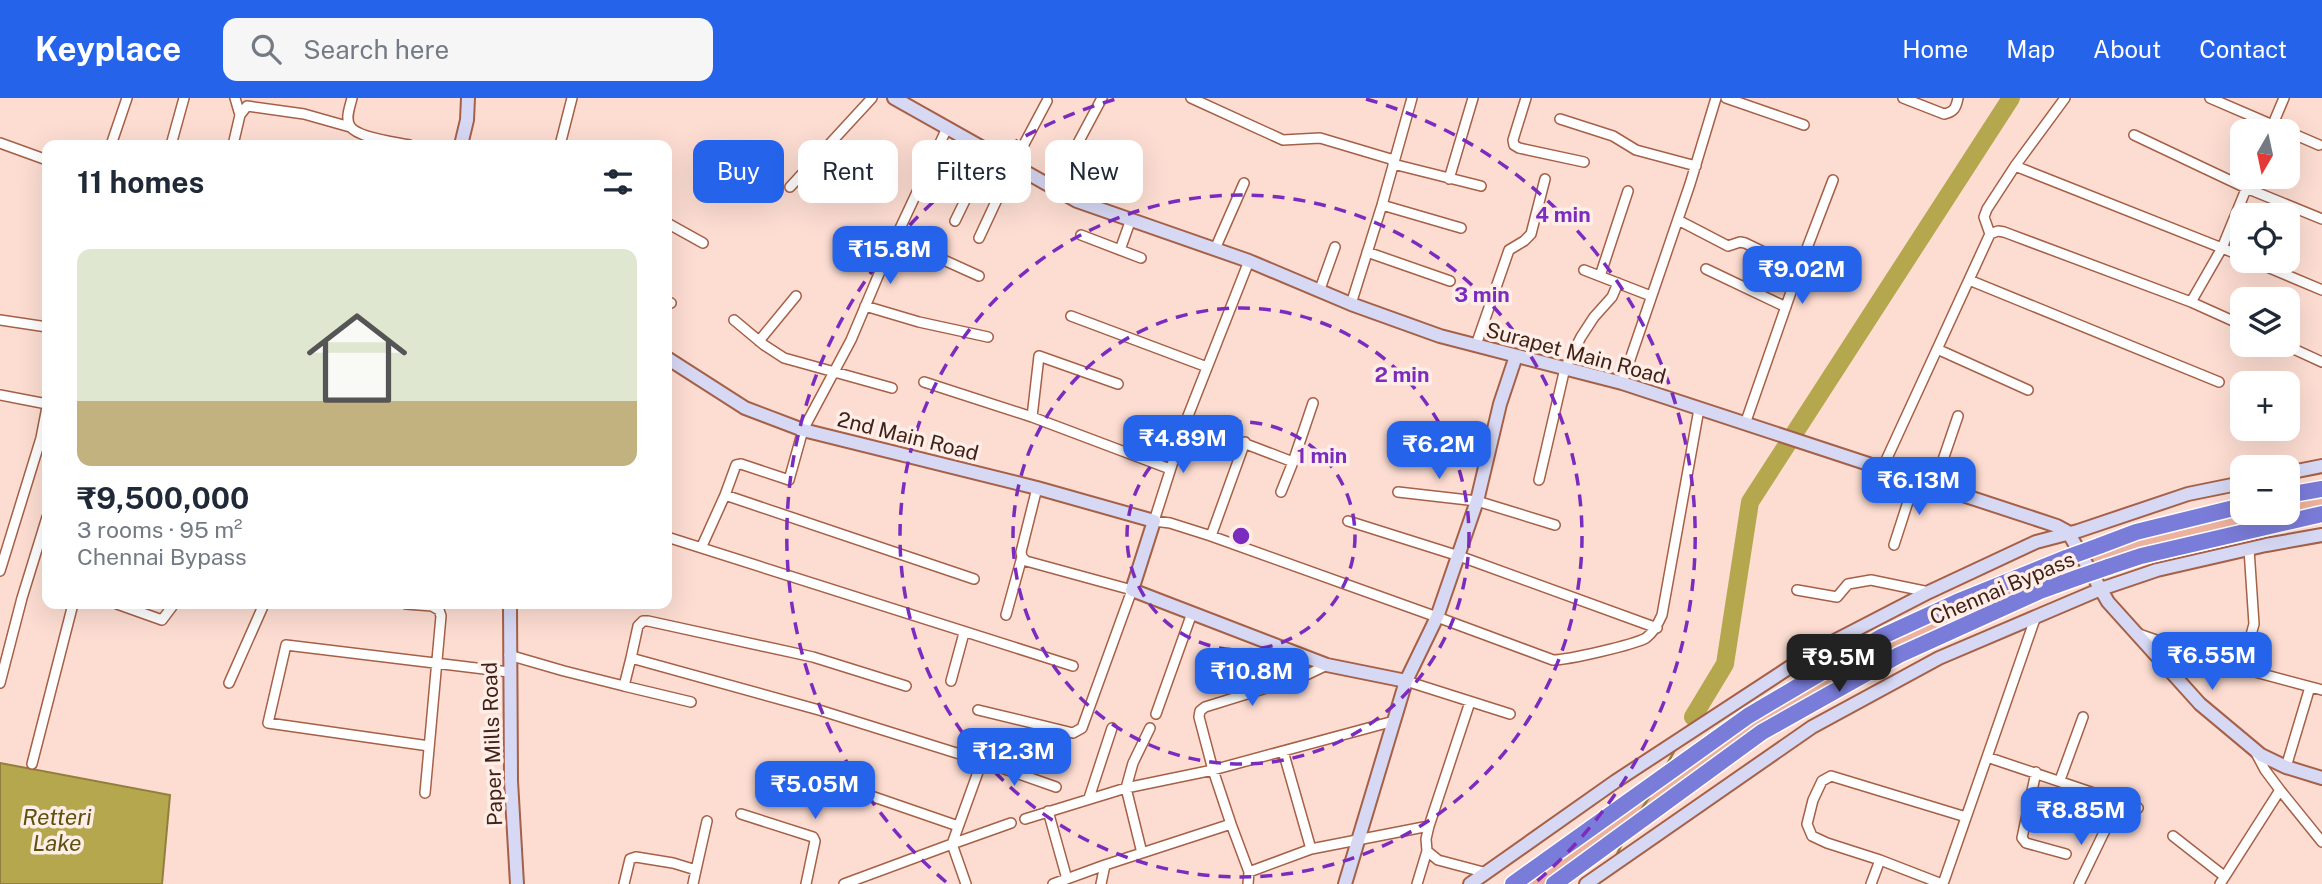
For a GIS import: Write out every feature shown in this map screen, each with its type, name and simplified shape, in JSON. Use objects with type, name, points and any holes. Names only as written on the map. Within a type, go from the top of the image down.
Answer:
[{"type":"highway","points":[[2300,493],[2322,489]]},
{"type":"highway","name":"Chennai Bypass","points":[[1513,884],[1748,716],[1883,636],[1957,602],[2136,532],[2230,509]]},
{"type":"highway","name":"Chennai Bypass","points":[[1554,884],[1762,732],[1899,655],[2040,590],[2141,556],[2322,514]]},
{"type":"street","points":[[113,140],[127,98]]},
{"type":"street","points":[[172,140],[184,98]]},
{"type":"street","points":[[235,98],[247,106],[304,114],[350,127]]},
{"type":"street","points":[[235,98],[240,115]]},
{"type":"street","points":[[352,98],[347,117],[350,127],[357,134],[386,140]]},
{"type":"street","points":[[462,140],[468,98]]},
{"type":"street","points":[[561,140],[572,98]]},
{"type":"street","points":[[790,187],[872,98]]},
{"type":"street","name":"Surapet Main Road","points":[[894,98],[969,140]]},
{"type":"street","points":[[1080,140],[1102,98]]},
{"type":"street","points":[[1191,98],[1283,140],[1320,138],[1449,179],[1481,186]]},
{"type":"street","points":[[1351,304],[1412,98]]},
{"type":"street","points":[[1449,179],[1473,98]]},
{"type":"street","points":[[1526,98],[1513,140],[1514,145],[1584,162]]},
{"type":"street","points":[[1622,383],[1696,166],[1716,98]]},
{"type":"street","points":[[1726,98],[1804,125]]},
{"type":"street","points":[[1903,98],[1944,114],[1955,109],[1958,98]]},
{"type":"street","points":[[1990,234],[1984,221],[1984,213],[2065,98]]},
{"type":"street","points":[[2210,98],[2253,119]]},
{"type":"street","points":[[2276,119],[2284,98]]},
{"type":"street","points":[[1026,140],[1047,101]]},
{"type":"street","points":[[234,140],[240,115],[247,106]]},
{"type":"street","points":[[1560,120],[1613,136],[1636,150],[1696,166]]},
{"type":"street","points":[[702,546],[726,495],[736,465],[741,464],[789,480],[803,430],[851,341],[895,238],[947,128]]},
{"type":"street","points":[[2134,135],[2230,181]]},
{"type":"street","points":[[2300,138],[2319,145]]},
{"type":"street","points":[[0,143],[42,158]]},
{"type":"street","points":[[2015,166],[2230,251]]},
{"type":"street","points":[[1476,345],[1509,250],[1524,242],[1531,234],[1545,179]]},
{"type":"street","points":[[1745,424],[1798,269],[1833,180]]},
{"type":"street","points":[[1215,249],[1244,183]]},
{"type":"street","points":[[2191,302],[2222,248],[2245,189]]},
{"type":"street","points":[[2247,189],[2322,219]]},
{"type":"street","points":[[1600,276],[1628,191]]},
{"type":"street","points":[[955,221],[964,203]]},
{"type":"street","points":[[979,238],[995,203]]},
{"type":"street","name":"Surapet Main Road","points":[[1083,203],[1249,261],[1351,304],[1440,336],[1622,383],[1934,486],[2069,534]]},
{"type":"street","points":[[1382,205],[1461,228]]},
{"type":"street","points":[[1120,250],[1130,219]]},
{"type":"street","points":[[1678,219],[1728,246],[1745,243],[1798,269]]},
{"type":"street","points":[[672,226],[703,243]]},
{"type":"street","points":[[1882,469],[1990,234],[2004,232],[2191,302],[2230,320]]},
{"type":"street","points":[[1081,235],[1140,258]]},
{"type":"street","points":[[895,238],[979,276]]},
{"type":"street","points":[[1320,289],[1335,247]]},
{"type":"street","points":[[1367,252],[1450,281]]},
{"type":"street","points":[[978,710],[1073,733],[1082,728],[1132,590],[1186,421],[1249,261]]},
{"type":"street","points":[[1706,269],[1786,307]]},
{"type":"street","points":[[1584,270],[1651,296]]},
{"type":"street","points":[[2282,273],[2322,290]]},
{"type":"street","points":[[1969,280],[2219,383]]},
{"type":"street","points":[[1539,480],[1564,368],[1594,317],[1612,297],[1618,283]]},
{"type":"street","points":[[759,341],[796,296]]},
{"type":"street","points":[[865,306],[919,322],[988,337]]},
{"type":"street","points":[[1071,316],[1207,367]]},
{"type":"street","points":[[0,320],[42,326]]},
{"type":"street","points":[[734,320],[784,358],[892,388]]},
{"type":"street","points":[[1937,349],[2028,390]]},
{"type":"street","points":[[2300,352],[2322,362]]},
{"type":"street","points":[[1032,417],[1039,356],[1118,384]]},
{"type":"street","points":[[1345,884],[1406,681],[1437,617],[1477,501],[1500,404],[1516,356]]},
{"type":"street","name":"2nd Main Road","points":[[672,361],[745,408],[803,430],[1037,488],[1154,521]]},
{"type":"street","points":[[925,382],[1032,417],[1170,469]]},
{"type":"street","points":[[0,395],[42,404]]},
{"type":"street","points":[[1281,492],[1313,403]]},
{"type":"street","points":[[1154,521],[1211,536],[1553,660],[1566,660],[1644,639],[1657,628],[1662,615],[1699,409]]},
{"type":"street","points":[[1934,486],[1958,416]]},
{"type":"street","points":[[1186,421],[1293,462]]},
{"type":"street","points":[[1211,536],[1245,442]]},
{"type":"street","points":[[0,571],[42,445]]},
{"type":"street","points":[[2300,470],[2322,466]]},
{"type":"street","points":[[1894,545],[1915,480]]},
{"type":"street","points":[[1470,884],[1616,781],[1813,652],[2036,542],[2069,534],[2188,494],[2230,485]]},
{"type":"street","points":[[1006,615],[1037,488]]},
{"type":"street","points":[[1398,492],[1477,501],[1555,525]]},
{"type":"street","points":[[726,495],[974,579]]},
{"type":"street","points":[[1348,521],[1459,556],[1657,628]]},
{"type":"street","points":[[0,683],[42,533]]},
{"type":"street","points":[[2069,534],[2108,602],[2200,704],[2261,755],[2286,767],[2322,778]]},
{"type":"street","points":[[1586,884],[1812,727],[1939,658],[2099,585],[2249,549],[2322,535]]},
{"type":"street","points":[[672,538],[1073,666]]},
{"type":"street","points":[[2242,668],[2254,624],[2249,549]]},
{"type":"street","points":[[1022,557],[1026,561],[1132,590],[1327,665],[1406,681],[1510,715]]},
{"type":"street","points":[[1797,590],[1838,597],[1848,584],[1871,580],[1930,592]]},
{"type":"street","points":[[32,764],[72,609]]},
{"type":"street","points":[[131,609],[162,620],[170,609]]},
{"type":"street","points":[[229,683],[262,609]]},
{"type":"street","points":[[425,793],[441,616],[437,609]]},
{"type":"street","name":"Paper Mills Road","points":[[510,609],[511,781],[517,884]]},
{"type":"street","points":[[1156,714],[1192,613]]},
{"type":"street","points":[[1966,817],[1831,776],[1822,781],[1813,800],[1807,824],[1812,836],[1827,843],[1945,883],[2036,616]]},
{"type":"street","points":[[624,686],[638,626],[643,621],[813,657],[906,686]]},
{"type":"street","points":[[2134,632],[2242,668],[2322,690]]},
{"type":"street","points":[[951,681],[964,633]]},
{"type":"street","points":[[429,746],[268,723],[286,645],[509,672]]},
{"type":"street","points":[[509,655],[691,702]]},
{"type":"street","points":[[631,658],[819,710],[1056,787]]},
{"type":"street","points":[[1248,884],[1248,872],[1213,770],[1199,718],[1200,711],[1205,707],[1302,677],[1327,665]]},
{"type":"street","points":[[2286,767],[2310,687]]},
{"type":"street","points":[[1418,884],[1427,851],[1429,826],[1470,702]]},
{"type":"street","points":[[2060,780],[2083,717]]},
{"type":"street","points":[[1025,819],[1126,788],[1213,770],[1394,721]]},
{"type":"street","points":[[1089,798],[1112,728]]},
{"type":"street","points":[[1142,853],[1126,788],[1133,763],[1150,728]]},
{"type":"street","points":[[2254,748],[2265,770],[2322,842]]},
{"type":"street","points":[[1283,751],[1311,849]]},
{"type":"street","points":[[1987,757],[2138,808]]},
{"type":"street","points":[[966,884],[952,844],[982,761]]},
{"type":"street","points":[[2036,772],[2022,838],[2026,843],[2066,854]]},
{"type":"street","points":[[2173,836],[2222,880],[2280,790]]},
{"type":"street","points":[[874,797],[958,826]]},
{"type":"street","points":[[1048,811],[1067,879]]},
{"type":"street","points":[[741,814],[813,837],[815,841],[806,884]]},
{"type":"street","points":[[694,884],[707,821]]},
{"type":"street","points":[[2079,884],[2109,822]]},
{"type":"street","points":[[844,884],[1011,823]]},
{"type":"street","points":[[1053,884],[1105,864],[1231,824]]},
{"type":"street","points":[[1248,872],[1311,849],[1429,826]]},
{"type":"street","points":[[1427,851],[1438,860],[1487,873]]},
{"type":"street","points":[[624,884],[627,864],[630,859],[636,857],[696,870]]},
{"type":"street","points":[[1871,884],[1881,860]]},
{"type":"street","points":[[1101,884],[1105,864]]},
{"type":"shaded area","points":[[2322,496],[2322,510],[2300,515],[2300,500]]},
{"type":"shaded area","points":[[2230,516],[2230,525],[2250,525],[2178,540],[1883,660],[1655,804],[1545,884],[1523,884],[1725,738],[1878,645],[1972,599],[2138,535]]},
{"type":"water","name":"Retteri Lake","points":[[0,763],[170,795],[162,884],[0,884]]},
{"type":"waterway","points":[[1693,717],[1725,664],[1750,502],[2011,98]]},
{"type":"waterway","points":[[1688,727],[1693,717]]},
{"type":"waterway","points":[[1666,766],[1676,748]]},
{"type":"waterway","points":[[1640,812],[1651,794]]},
{"type":"waterway","points":[[1615,858],[1623,842]]}]
